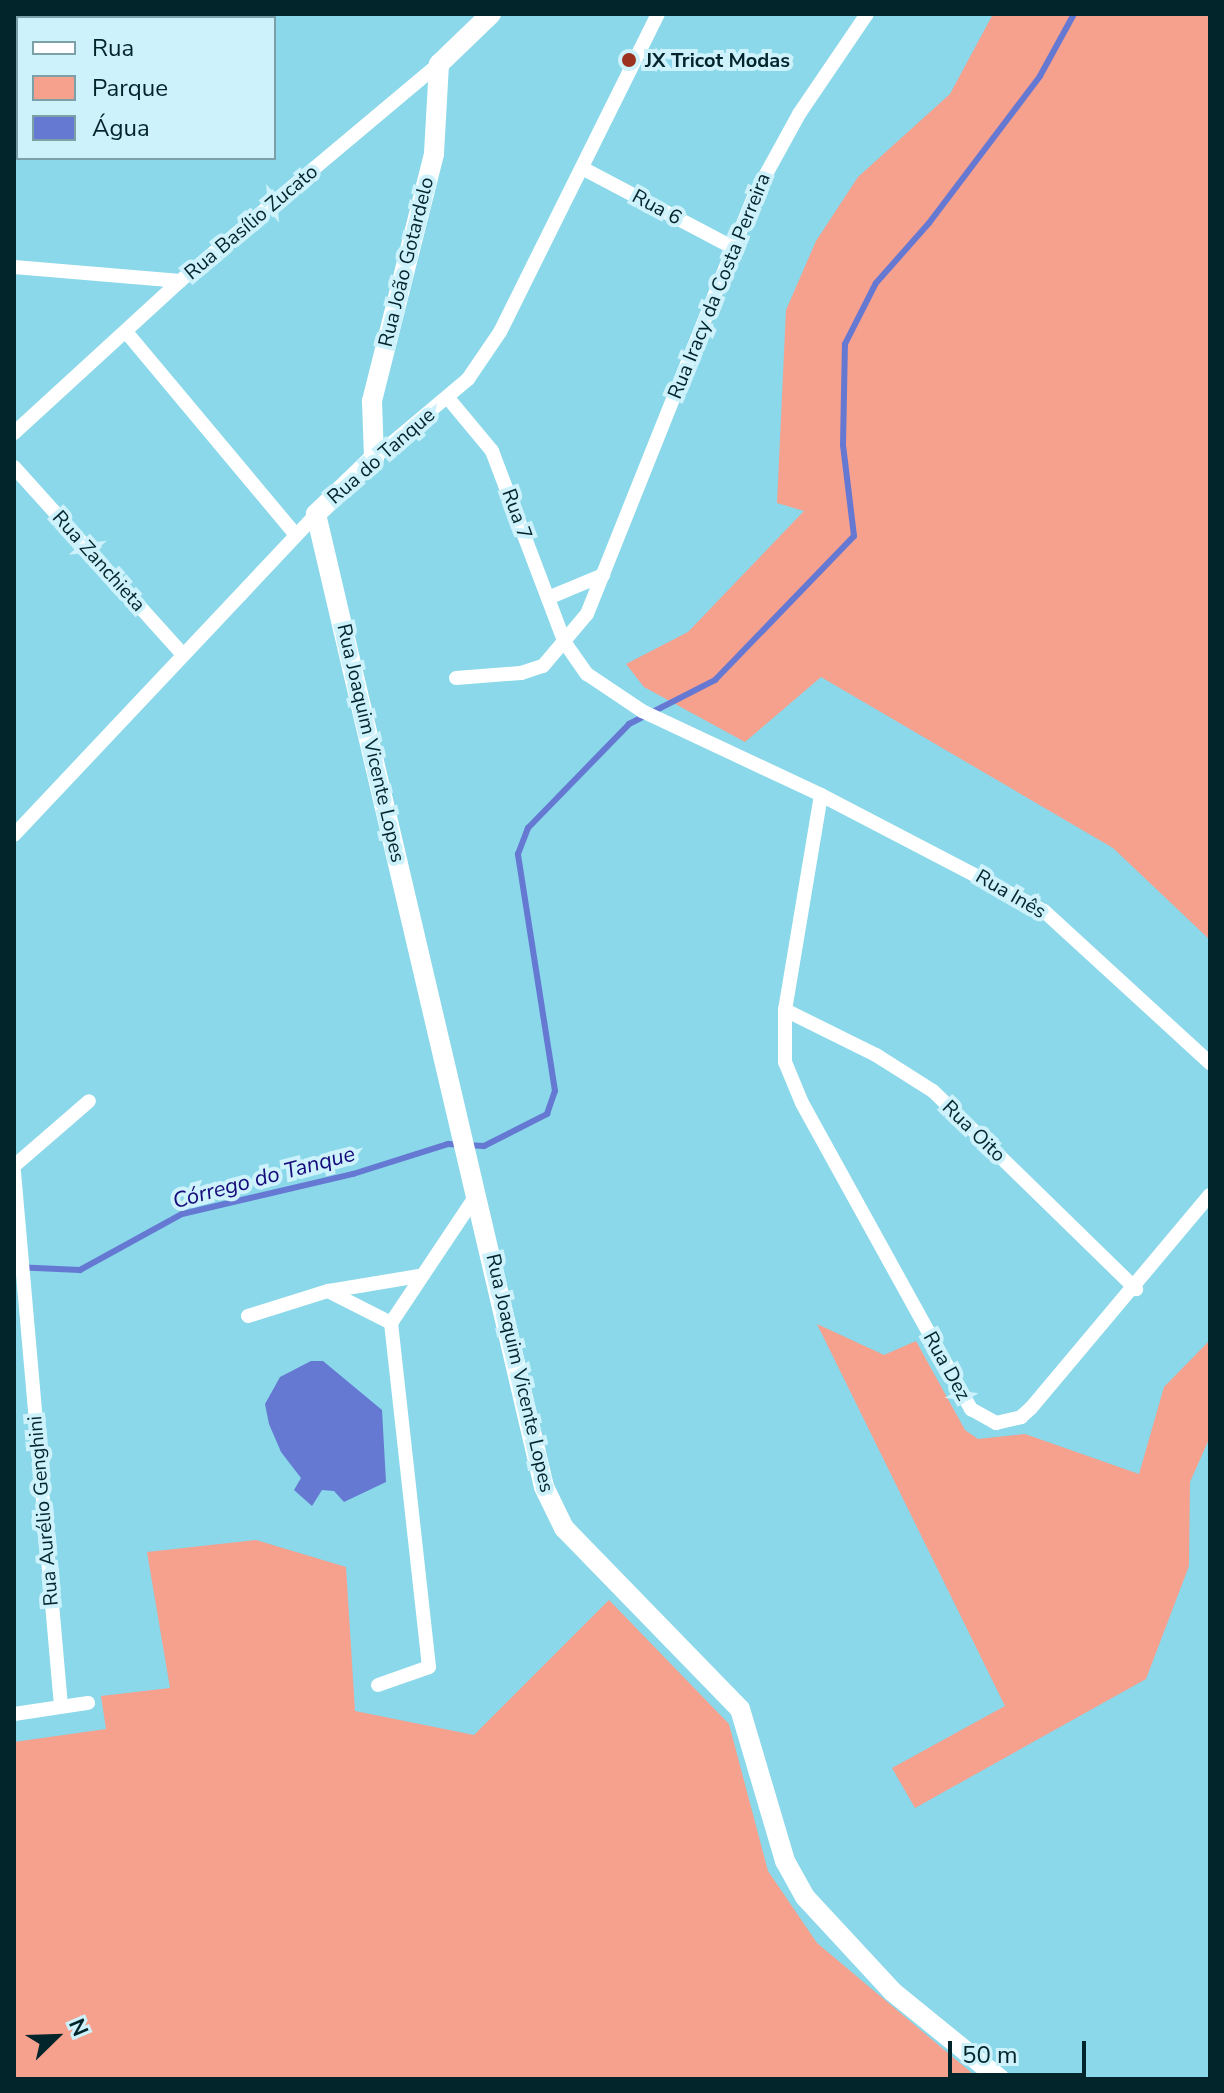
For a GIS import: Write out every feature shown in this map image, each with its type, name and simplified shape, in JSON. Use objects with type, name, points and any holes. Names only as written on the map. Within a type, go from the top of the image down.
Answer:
[{"type":"street","name":"Rua Basílio Zucato","points":[[14,433],[127,333],[180,281],[439,64],[491,14]]},
{"type":"street","name":"Rua do Tanque","points":[[14,835],[316,514],[374,458],[448,398],[500,332],[658,14]]},
{"type":"street","name":"Rua Iracy da Costa Perreira","points":[[456,678],[532,671],[565,643],[592,605],[732,247],[775,154],[859,17]]},
{"type":"street","name":"Rua João Gotardelo","points":[[374,458],[372,401],[434,154],[439,64]]},
{"type":"street","name":"Rua 6","points":[[582,168],[732,247]]},
{"type":"street","points":[[14,267],[180,281]]},
{"type":"street","points":[[127,333],[296,535]]},
{"type":"street","name":"Rua 7","points":[[448,398],[492,451],[565,643]]},
{"type":"street","name":"Rua Zanchieta","points":[[14,467],[183,655]]},
{"type":"street","name":"Rua Joaquim Vicente Lopes","points":[[316,514],[553,1509],[564,1528],[740,1709],[777,1837],[805,1897],[893,1992],[1000,2079]]},
{"type":"street","points":[[548,598],[603,575]]},
{"type":"street","name":"Rua Inês","points":[[565,643],[587,674],[619,698],[821,795],[1044,911],[1210,1063]]},
{"type":"street","points":[[785,1010],[821,795]]},
{"type":"street","name":"Rua Oito","points":[[785,1010],[876,1055],[933,1091],[1136,1289]]},
{"type":"street","name":"Rua Dez","points":[[785,1010],[782,1046],[791,1081],[971,1409],[982,1419],[996,1423],[1021,1417],[1136,1289],[1210,1195]]},
{"type":"street","points":[[14,1166],[89,1101]]},
{"type":"street","name":"Rua Aurélio Genghini","points":[[14,1172],[61,1706]]},
{"type":"street","points":[[378,1685],[422,1674],[429,1667],[391,1323],[419,1276],[478,1193]]},
{"type":"street","points":[[248,1316],[328,1291],[419,1276]]},
{"type":"street","points":[[328,1291],[391,1323]]},
{"type":"street","points":[[14,1714],[88,1703]]},
{"type":"green space","points":[[14,14],[129,14],[16,16],[14,125]]},
{"type":"green space","points":[[993,14],[1210,14],[1210,940],[1113,848],[821,677],[745,742],[644,687],[626,664],[688,632],[804,511],[777,503],[786,310],[816,241],[858,177],[950,94]]},
{"type":"green space","points":[[817,1324],[884,1355],[916,1341],[965,1430],[978,1439],[1025,1434],[1139,1474],[1164,1387],[1210,1340],[1210,1437],[1190,1482],[1189,1566],[1146,1679],[915,1808],[892,1768],[1005,1706]]},
{"type":"green space","points":[[256,1540],[346,1567],[355,1711],[474,1735],[609,1600],[729,1724],[768,1871],[817,1943],[979,2079],[14,2079],[14,1742],[106,1729],[101,1696],[170,1688],[147,1552]]},
{"type":"water","points":[[311,1361],[323,1361],[382,1410],[386,1482],[344,1502],[334,1491],[322,1490],[312,1506],[294,1490],[301,1478],[281,1452],[269,1424],[265,1404],[280,1377]]},
{"type":"waterway","name":"Córrego do Tanque","points":[[14,1267],[80,1270],[182,1214],[353,1174],[448,1144],[484,1146],[547,1114],[555,1091],[518,854],[528,828],[629,724],[715,680],[854,536],[843,445],[845,344],[876,283],[929,223],[1040,76],[1074,14]]},
{"type":"place","name":"JX Tricot Modas","points":[[629,60]]}]
